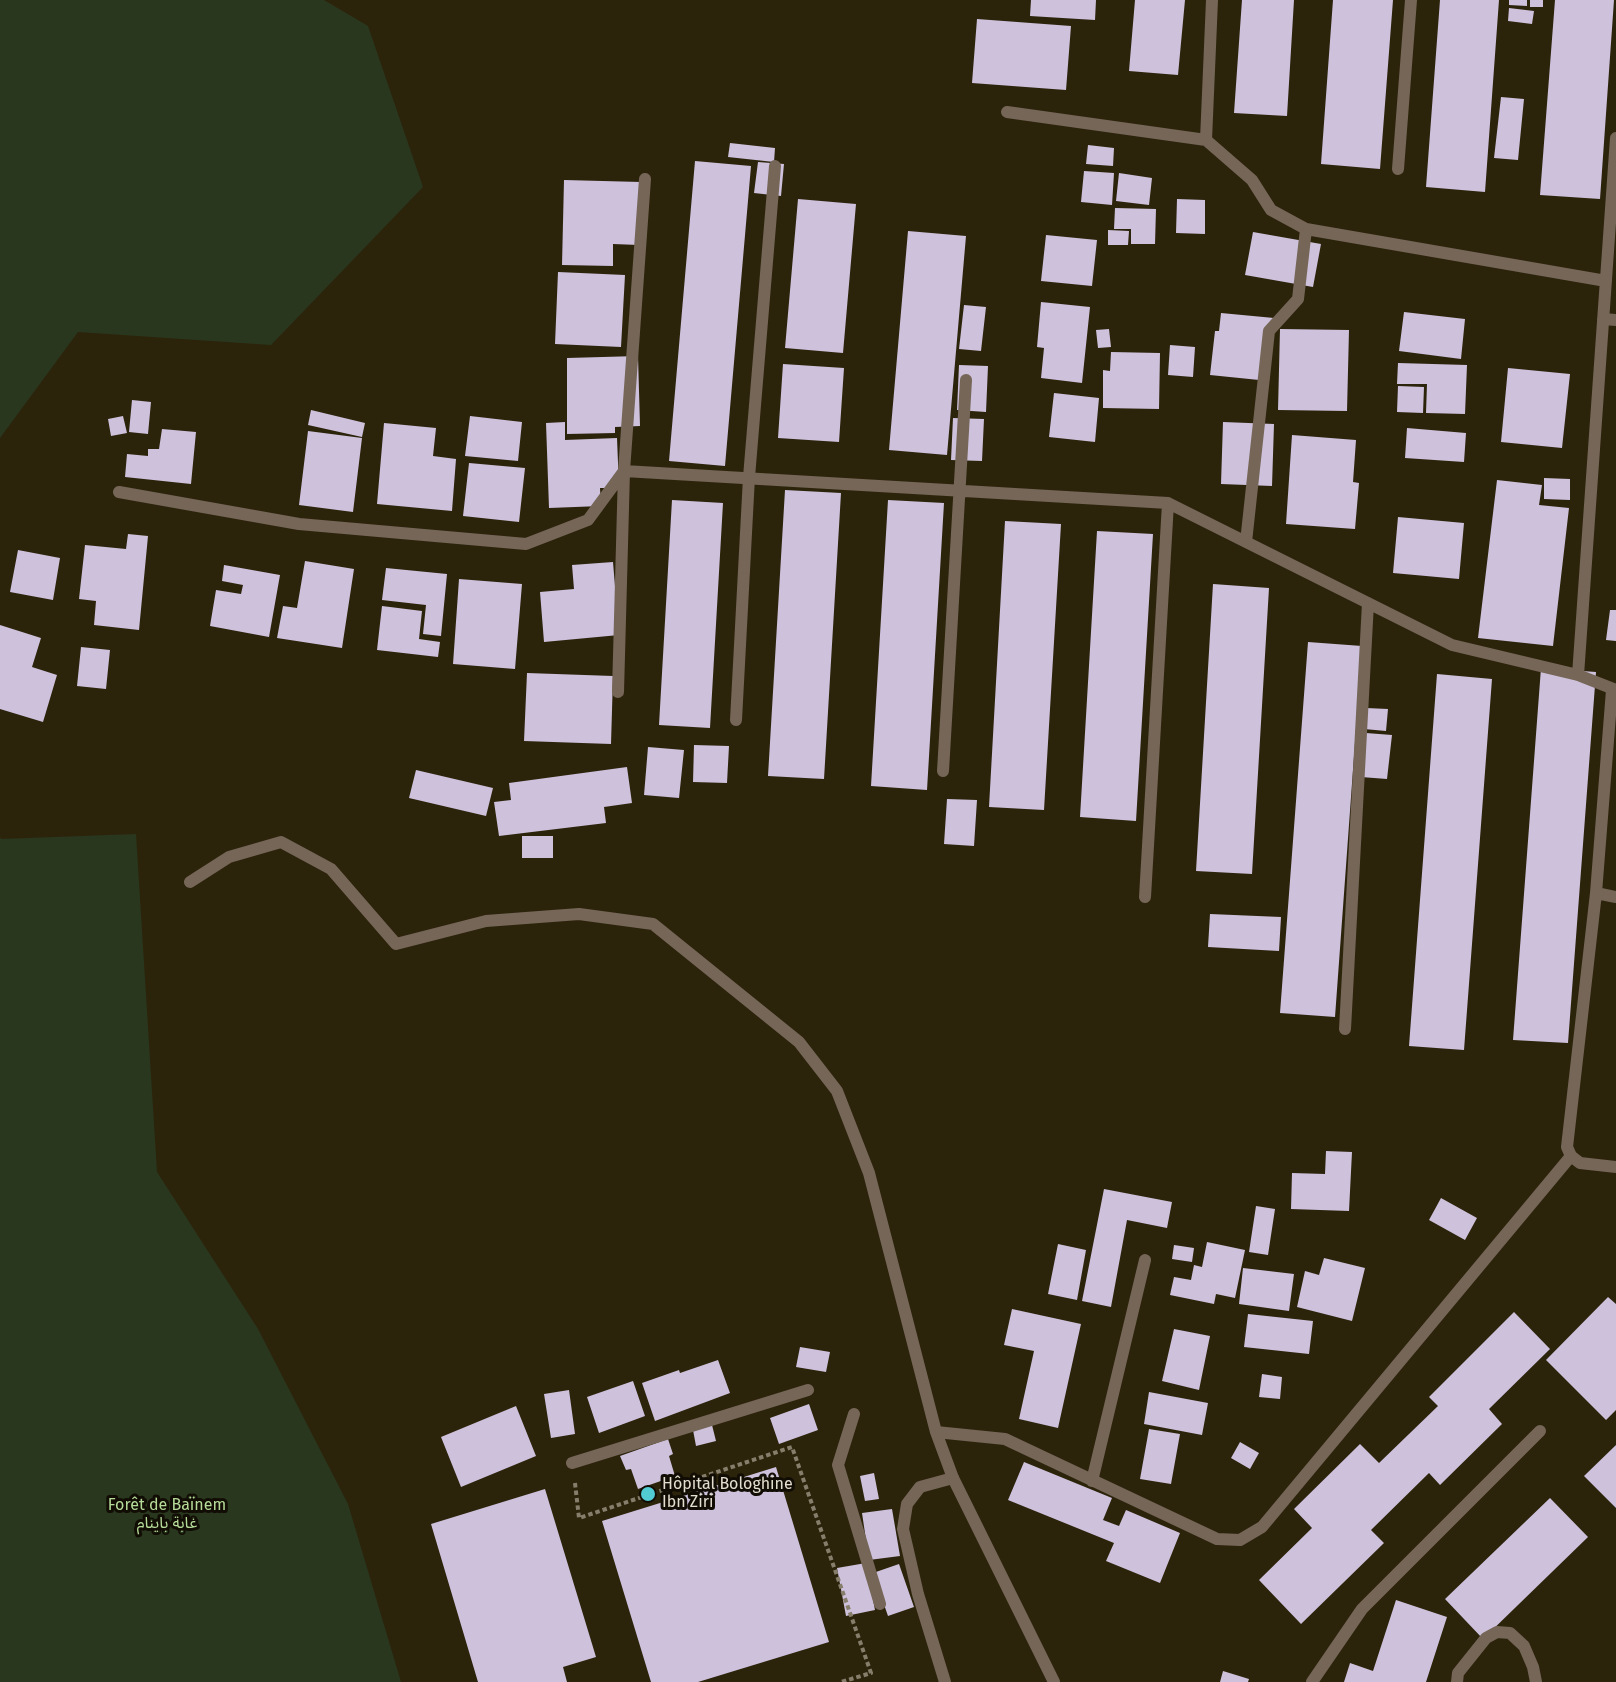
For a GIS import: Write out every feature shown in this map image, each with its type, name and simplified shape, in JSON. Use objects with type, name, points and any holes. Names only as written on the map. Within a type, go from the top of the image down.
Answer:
[{"type":"street","points":[[1206,140],[1212,0]]},
{"type":"street","points":[[1398,169],[1411,0]]},
{"type":"street","points":[[1007,112],[1206,140],[1252,180],[1271,210],[1306,229],[1606,281]]},
{"type":"street","points":[[1578,675],[1610,319],[1606,281],[1616,138]]},
{"type":"street","points":[[736,720],[749,477],[775,166]]},
{"type":"street","points":[[618,692],[624,471],[645,179]]},
{"type":"street","points":[[1246,542],[1269,331],[1298,299],[1306,229]]},
{"type":"street","points":[[943,771],[966,380]]},
{"type":"street","points":[[624,471],[1168,503],[1452,645],[1578,675],[1614,690],[1596,893],[1567,1147],[1571,1156],[1580,1163],[1616,1167]]},
{"type":"street","points":[[119,492],[299,524],[526,544],[588,520],[624,471]]},
{"type":"street","points":[[1144,897],[1168,503]]},
{"type":"street","points":[[1345,1029],[1368,603]]},
{"type":"street","points":[[190,882],[229,857],[281,842],[331,869],[396,944],[486,921],[579,914],[653,924],[799,1042],[837,1091],[869,1173],[936,1432],[953,1478],[1054,1682]]},
{"type":"street","points":[[1596,893],[1616,897]]},
{"type":"street","points":[[936,1432],[1005,1439],[1217,1539],[1240,1540],[1262,1527],[1571,1156]]},
{"type":"street","points":[[1092,1481],[1145,1260]]},
{"type":"street","points":[[572,1463],[808,1390]]},
{"type":"street","points":[[854,1414],[838,1465],[880,1604]]},
{"type":"street","points":[[1312,1682],[1362,1609],[1540,1431]]},
{"type":"street","points":[[945,1682],[918,1594],[903,1529],[907,1504],[920,1487],[953,1478]]},
{"type":"street","points":[[1456,1682],[1458,1673],[1472,1655],[1486,1638],[1497,1632],[1510,1633],[1524,1646],[1533,1666],[1536,1682]]},
{"type":"path","points":[[572,1463],[579,1518],[792,1447],[871,1673],[841,1682]]},
{"type":"green space","points":[[0,0],[324,0],[368,26],[423,187],[271,345],[78,332],[0,438]]},
{"type":"green space","name":"Forêt de Baïnem غابة باينام","points":[[136,834],[157,1172],[258,1329],[348,1504],[401,1682],[0,1682],[0,837],[1,839]]},
{"type":"building","points":[[1031,0],[1096,0],[1095,20],[1030,16]]},
{"type":"building","points":[[1135,0],[1185,0],[1178,75],[1129,71]]},
{"type":"building","points":[[1242,0],[1294,0],[1287,116],[1234,113]]},
{"type":"building","points":[[1333,0],[1393,0],[1380,169],[1321,164]]},
{"type":"building","points":[[1440,0],[1499,0],[1485,192],[1426,187]]},
{"type":"building","points":[[1509,0],[1527,0],[1527,6],[1509,5]]},
{"type":"building","points":[[1530,0],[1543,0],[1543,7],[1530,7]]},
{"type":"building","points":[[1555,0],[1614,0],[1600,199],[1540,195]]},
{"type":"building","points":[[1509,8],[1534,11],[1532,24],[1508,21]]},
{"type":"building","points":[[977,19],[1071,26],[1066,90],[972,83]]},
{"type":"building","points":[[1501,97],[1524,99],[1518,160],[1494,158]]},
{"type":"building","points":[[730,143],[775,148],[774,162],[728,157]]},
{"type":"building","points":[[1088,145],[1114,148],[1113,166],[1086,164]]},
{"type":"building","points":[[695,161],[751,166],[725,466],[669,461]]},
{"type":"building","points":[[758,162],[784,164],[781,196],[754,193]]},
{"type":"building","points":[[1084,171],[1114,173],[1112,205],[1081,202]]},
{"type":"building","points":[[1119,173],[1152,178],[1149,205],[1116,201]]},
{"type":"building","points":[[564,180],[641,182],[639,245],[613,244],[613,266],[562,265]]},
{"type":"building","points":[[798,199],[856,204],[843,353],[785,348]]},
{"type":"building","points":[[1177,199],[1205,200],[1205,234],[1176,233]]},
{"type":"building","points":[[1115,208],[1156,209],[1155,244],[1131,244],[1131,229],[1114,229]]},
{"type":"building","points":[[1108,230],[1129,231],[1128,245],[1108,245]]},
{"type":"building","points":[[908,231],[966,236],[947,455],[889,450]]},
{"type":"building","points":[[1253,232],[1321,244],[1313,287],[1245,275]]},
{"type":"building","points":[[1046,235],[1097,240],[1092,286],[1041,281]]},
{"type":"building","points":[[558,272],[625,275],[621,347],[555,344]]},
{"type":"building","points":[[1041,302],[1090,307],[1082,383],[1041,378],[1044,348],[1037,347]]},
{"type":"building","points":[[964,305],[986,307],[981,351],[959,349]]},
{"type":"building","points":[[1404,312],[1465,319],[1461,359],[1399,351]]},
{"type":"building","points":[[1221,313],[1274,318],[1269,381],[1210,375],[1215,331],[1219,331]]},
{"type":"building","points":[[1109,329],[1111,347],[1098,348],[1096,330]]},
{"type":"building","points":[[1280,329],[1349,330],[1347,411],[1278,410]]},
{"type":"building","points":[[1170,345],[1195,347],[1193,377],[1168,375]]},
{"type":"building","points":[[1111,352],[1160,353],[1159,409],[1103,408],[1103,370],[1110,371]]},
{"type":"building","points":[[638,356],[640,426],[615,427],[615,433],[567,434],[567,358]]},
{"type":"building","points":[[1398,363],[1467,365],[1465,414],[1426,413],[1427,384],[1397,384]]},
{"type":"building","points":[[783,364],[844,368],[839,442],[778,438]]},
{"type":"building","points":[[959,365],[988,366],[986,412],[957,410]]},
{"type":"building","points":[[1508,368],[1570,374],[1562,448],[1501,442]]},
{"type":"building","points":[[1398,386],[1424,387],[1423,413],[1397,412]]},
{"type":"building","points":[[1054,393],[1099,398],[1095,442],[1049,437]]},
{"type":"building","points":[[132,400],[151,402],[148,434],[129,432]]},
{"type":"building","points":[[311,410],[365,423],[362,437],[308,425]]},
{"type":"building","points":[[123,416],[127,433],[111,436],[108,419]]},
{"type":"building","points":[[470,416],[522,422],[518,461],[465,456]]},
{"type":"building","points":[[953,418],[984,419],[982,461],[951,460]]},
{"type":"building","points":[[565,422],[565,440],[617,438],[619,488],[600,488],[601,506],[549,508],[546,423]]},
{"type":"building","points":[[1223,422],[1274,424],[1272,486],[1221,484]]},
{"type":"building","points":[[384,423],[436,428],[433,456],[456,459],[452,511],[377,504]]},
{"type":"building","points":[[1407,428],[1466,433],[1464,462],[1405,458]]},
{"type":"building","points":[[162,429],[196,432],[191,484],[125,477],[127,454],[148,456],[148,449],[159,449]]},
{"type":"building","points":[[308,431],[362,438],[353,512],[299,505]]},
{"type":"building","points":[[1292,435],[1356,440],[1353,482],[1359,483],[1355,529],[1286,524]]},
{"type":"building","points":[[469,463],[525,468],[519,522],[463,516]]},
{"type":"building","points":[[1544,478],[1570,479],[1570,500],[1544,499]]},
{"type":"building","points":[[1497,480],[1542,485],[1539,505],[1569,508],[1553,646],[1478,638]]},
{"type":"building","points":[[785,490],[841,493],[824,779],[768,776]]},
{"type":"building","points":[[672,500],[723,503],[710,728],[659,725]]},
{"type":"building","points":[[888,500],[944,503],[927,790],[871,786]]},
{"type":"building","points":[[1398,517],[1464,523],[1459,579],[1393,573]]},
{"type":"building","points":[[1005,521],[1061,524],[1044,810],[989,807]]},
{"type":"building","points":[[1097,531],[1153,534],[1136,821],[1080,817]]},
{"type":"building","points":[[128,534],[148,536],[139,630],[94,625],[96,601],[79,599],[85,545],[126,549]]},
{"type":"building","points":[[18,550],[60,558],[53,600],[10,592]]},
{"type":"building","points":[[305,561],[354,569],[342,648],[277,638],[283,606],[297,608]]},
{"type":"building","points":[[613,562],[619,635],[544,642],[540,592],[574,589],[572,565]]},
{"type":"building","points":[[224,565],[280,575],[269,637],[210,626],[216,590],[241,594],[243,585],[222,581]]},
{"type":"building","points":[[386,568],[447,574],[441,636],[423,634],[426,605],[382,600]]},
{"type":"building","points":[[459,579],[522,584],[515,669],[453,664]]},
{"type":"building","points":[[1213,584],[1269,588],[1252,874],[1196,871]]},
{"type":"building","points":[[382,606],[422,611],[419,639],[440,642],[438,657],[377,650]]},
{"type":"building","points":[[1610,610],[1616,610],[1616,641],[1606,640]]},
{"type":"building","points":[[0,625],[41,638],[32,667],[57,675],[43,722],[0,709]]},
{"type":"building","points":[[1308,642],[1362,646],[1335,1017],[1280,1013]]},
{"type":"building","points":[[81,647],[110,650],[106,689],[77,686]]},
{"type":"building","points":[[1541,668],[1596,672],[1568,1043],[1513,1040]]},
{"type":"building","points":[[527,673],[613,676],[611,744],[524,741]]},
{"type":"building","points":[[1437,674],[1492,679],[1464,1050],[1409,1046]]},
{"type":"building","points":[[1366,708],[1388,709],[1386,731],[1364,729]]},
{"type":"building","points":[[1366,733],[1392,735],[1387,779],[1361,777]]},
{"type":"building","points":[[694,745],[729,746],[727,783],[693,782]]},
{"type":"building","points":[[648,747],[684,750],[679,798],[644,795]]},
{"type":"building","points":[[627,767],[632,803],[604,807],[606,823],[499,836],[494,802],[511,800],[509,783]]},
{"type":"building","points":[[416,770],[493,788],[486,816],[409,798]]},
{"type":"building","points":[[947,799],[977,800],[974,846],[944,844]]},
{"type":"building","points":[[522,836],[553,836],[553,858],[522,858]]},
{"type":"building","points":[[1210,914],[1281,917],[1279,951],[1208,947]]},
{"type":"building","points":[[1326,1151],[1352,1152],[1349,1211],[1291,1209],[1292,1173],[1325,1174]]},
{"type":"building","points":[[1104,1189],[1172,1202],[1167,1228],[1127,1220],[1111,1307],[1082,1301]]},
{"type":"building","points":[[1441,1198],[1477,1218],[1465,1240],[1429,1220]]},
{"type":"building","points":[[1256,1206],[1275,1209],[1268,1255],[1249,1252]]},
{"type":"building","points":[[1207,1242],[1245,1250],[1235,1298],[1216,1294],[1214,1304],[1170,1295],[1174,1277],[1191,1280],[1194,1265],[1202,1267]]},
{"type":"building","points":[[1058,1244],[1086,1250],[1077,1300],[1048,1294]]},
{"type":"building","points":[[1174,1245],[1194,1248],[1192,1262],[1172,1259]]},
{"type":"building","points":[[1324,1258],[1365,1268],[1352,1321],[1297,1307],[1305,1271],[1319,1275]]},
{"type":"building","points":[[1243,1268],[1294,1274],[1289,1311],[1239,1304]]},
{"type":"building","points":[[1608,1297],[1616,1304],[1616,1410],[1606,1420],[1546,1360]]},
{"type":"building","points":[[1012,1309],[1081,1324],[1058,1428],[1019,1419],[1034,1351],[1004,1345]]},
{"type":"building","points":[[1514,1312],[1550,1349],[1489,1409],[1502,1424],[1440,1485],[1429,1473],[1371,1530],[1384,1543],[1301,1624],[1259,1580],[1312,1528],[1294,1509],[1360,1444],[1379,1463],[1438,1406],[1429,1397]]},
{"type":"building","points":[[1248,1314],[1313,1321],[1309,1354],[1244,1347]]},
{"type":"building","points":[[1174,1329],[1210,1336],[1199,1390],[1162,1381]]},
{"type":"building","points":[[800,1347],[830,1352],[826,1372],[796,1367]]},
{"type":"building","points":[[718,1360],[730,1393],[655,1421],[642,1383]]},
{"type":"building","points":[[1262,1374],[1282,1377],[1280,1399],[1259,1397]]},
{"type":"building","points":[[633,1381],[645,1416],[599,1433],[587,1397]]},
{"type":"building","points":[[569,1390],[575,1434],[551,1438],[544,1394]]},
{"type":"building","points":[[1149,1392],[1208,1403],[1202,1435],[1144,1424]]},
{"type":"building","points":[[809,1404],[818,1430],[779,1444],[770,1418]]},
{"type":"building","points":[[516,1406],[536,1456],[461,1487],[441,1437]]},
{"type":"building","points":[[712,1425],[716,1441],[696,1446],[693,1430]]},
{"type":"building","points":[[1149,1429],[1180,1434],[1171,1484],[1140,1479]]},
{"type":"building","points":[[668,1439],[673,1454],[669,1456],[675,1476],[638,1489],[631,1469],[626,1470],[620,1456]]},
{"type":"building","points":[[1240,1442],[1259,1453],[1250,1469],[1231,1458]]},
{"type":"building","points":[[1616,1445],[1616,1508],[1584,1476]]},
{"type":"building","points":[[1024,1462],[1112,1498],[1103,1520],[1119,1526],[1126,1510],[1180,1533],[1160,1583],[1106,1561],[1114,1543],[1008,1500]]},
{"type":"building","points":[[776,1467],[829,1642],[698,1682],[651,1682],[602,1521]]},
{"type":"building","points":[[874,1473],[879,1499],[865,1501],[860,1476]]},
{"type":"building","points":[[545,1489],[596,1657],[563,1667],[567,1682],[478,1682],[431,1524]]},
{"type":"building","points":[[1550,1498],[1588,1537],[1483,1639],[1445,1599]]},
{"type":"building","points":[[892,1509],[900,1556],[869,1560],[862,1513]]},
{"type":"building","points":[[866,1563],[875,1610],[846,1616],[837,1568]]},
{"type":"building","points":[[899,1564],[914,1607],[888,1616],[873,1573]]},
{"type":"building","points":[[1396,1600],[1447,1617],[1426,1682],[1344,1682],[1350,1663],[1373,1671]]},
{"type":"building","points":[[1223,1671],[1249,1679],[1248,1682],[1220,1682]]},
{"type":"place","name":"Hôpital Bologhine Ibn Ziri","points":[[648,1494]]}]
